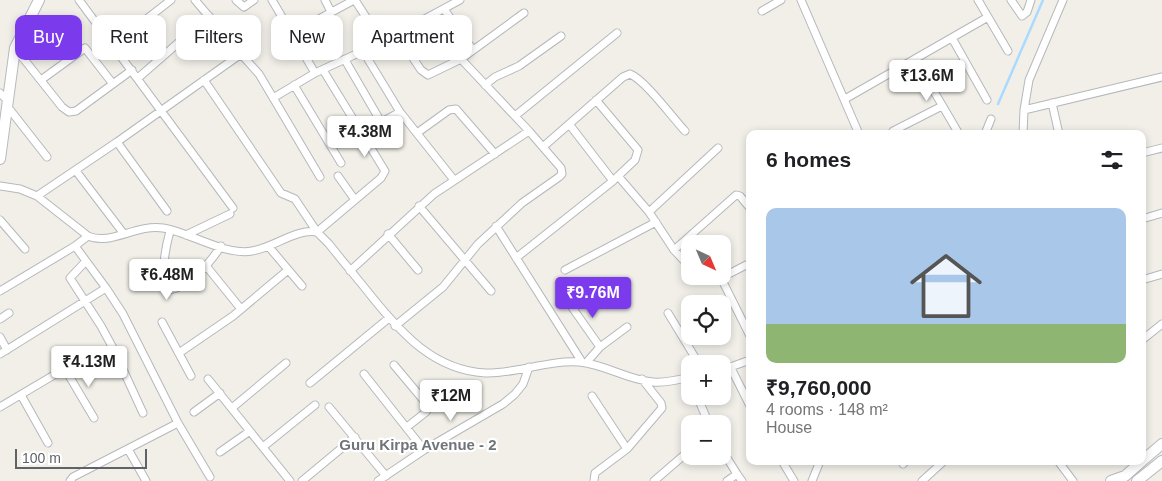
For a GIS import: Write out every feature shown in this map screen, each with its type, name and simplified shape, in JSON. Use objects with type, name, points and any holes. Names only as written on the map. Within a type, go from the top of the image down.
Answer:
[{"type":"street","points":[[32,15],[39,0]]},
{"type":"street","points":[[79,0],[92,17]]},
{"type":"street","points":[[152,15],[171,0]]},
{"type":"street","points":[[195,0],[208,15]]},
{"type":"street","points":[[236,0],[244,7],[254,0]]},
{"type":"street","points":[[272,0],[315,73]]},
{"type":"street","points":[[325,0],[331,12]]},
{"type":"street","points":[[326,15],[355,0],[365,15]]},
{"type":"street","points":[[433,15],[460,0]]},
{"type":"street","points":[[762,11],[780,0]]},
{"type":"street","points":[[801,0],[858,130]]},
{"type":"street","points":[[978,0],[1008,52]]},
{"type":"street","points":[[1012,0],[1022,16],[1027,12],[1031,0]]},
{"type":"street","points":[[1023,130],[1029,80],[1063,0]]},
{"type":"street","points":[[444,9],[473,50],[524,13]]},
{"type":"street","points":[[845,99],[988,18]]},
{"type":"street","points":[[515,116],[617,34]]},
{"type":"street","points":[[486,85],[494,77],[519,66],[561,36]]},
{"type":"street","points":[[952,38],[987,100]]},
{"type":"street","points":[[138,78],[176,45]]},
{"type":"street","points":[[0,159],[15,48]]},
{"type":"street","points":[[40,80],[85,48],[113,84]]},
{"type":"street","points":[[273,98],[315,73],[353,56]]},
{"type":"street","points":[[915,59],[957,130]]},
{"type":"street","points":[[24,60],[65,110],[71,113],[132,70]]},
{"type":"street","points":[[124,60],[232,211],[186,236]]},
{"type":"street","points":[[37,196],[76,171],[232,60]]},
{"type":"street","points":[[246,60],[259,74],[320,177]]},
{"type":"street","points":[[346,60],[381,122]]},
{"type":"street","points":[[368,60],[400,112],[454,180]]},
{"type":"street","points":[[415,60],[428,75],[459,60]]},
{"type":"street","points":[[395,326],[443,287],[464,259],[496,226],[522,203],[562,174],[561,168],[544,146],[462,60]]},
{"type":"street","points":[[0,186],[20,189],[37,196],[88,236],[96,239],[105,240],[147,228],[170,230],[235,251],[250,252],[268,247],[304,232],[317,232],[381,178],[385,171],[323,70]]},
{"type":"street","points":[[544,146],[623,77],[630,74],[635,76],[647,88],[684,131]]},
{"type":"street","points":[[1024,110],[1162,76]]},
{"type":"street","points":[[204,80],[280,193],[295,199],[317,232],[395,326],[412,342],[434,358],[459,369],[486,373],[566,361],[606,368],[652,382],[681,380]]},
{"type":"street","points":[[294,85],[341,163]]},
{"type":"street","points":[[0,93],[47,156]]},
{"type":"street","points":[[516,258],[635,160],[638,150],[596,100]]},
{"type":"street","points":[[1052,104],[1058,130]]},
{"type":"street","points":[[896,130],[942,106]]},
{"type":"street","points":[[417,133],[449,110],[456,109],[495,154]]},
{"type":"street","points":[[362,133],[400,112]]},
{"type":"street","points":[[987,130],[991,119]]},
{"type":"street","points":[[569,124],[615,178],[648,212],[681,257]]},
{"type":"street","points":[[350,271],[419,206],[454,180],[529,131]]},
{"type":"street","points":[[117,142],[167,211]]},
{"type":"street","points":[[648,212],[718,148]]},
{"type":"street","points":[[1146,152],[1162,148]]},
{"type":"street","points":[[76,171],[124,234]]},
{"type":"street","points":[[338,176],[355,200]]},
{"type":"street","points":[[674,250],[736,195],[740,196],[746,203]]},
{"type":"street","points":[[419,206],[491,290]]},
{"type":"street","points":[[1146,218],[1162,213]]},
{"type":"street","points":[[0,220],[25,249]]},
{"type":"street","points":[[565,270],[656,222]]},
{"type":"street","points":[[496,226],[584,363]]},
{"type":"street","points":[[170,230],[163,271],[165,288],[168,290],[178,287],[207,267],[221,246]]},
{"type":"street","points":[[388,234],[418,270]]},
{"type":"street","points":[[0,291],[75,246],[88,236]]},
{"type":"street","points":[[75,246],[106,288],[130,328],[178,423],[210,477]]},
{"type":"street","points":[[268,247],[302,286]]},
{"type":"street","points":[[86,261],[70,278],[86,301],[114,350],[143,413]]},
{"type":"street","points":[[731,273],[746,266]]},
{"type":"street","points":[[207,267],[241,309]]},
{"type":"street","points":[[178,353],[241,309],[288,270]]},
{"type":"street","points":[[1146,279],[1162,274]]},
{"type":"street","points":[[724,285],[746,328]]},
{"type":"street","points":[[0,354],[106,288]]},
{"type":"street","points":[[569,303],[600,347]]},
{"type":"street","points":[[0,319],[9,313]]},
{"type":"street","points":[[668,313],[694,355]]},
{"type":"street","points":[[310,383],[389,318]]},
{"type":"street","points":[[162,322],[191,376]]},
{"type":"street","points":[[1146,337],[1162,324]]},
{"type":"street","points":[[584,363],[600,347],[627,327]]},
{"type":"street","points":[[0,337],[7,350]]},
{"type":"street","points":[[0,408],[86,356]]},
{"type":"street","points":[[746,362],[732,368],[746,398]]},
{"type":"street","points":[[232,408],[286,363]]},
{"type":"street","points":[[394,365],[428,408],[426,412],[406,427]]},
{"type":"street","points":[[378,481],[424,450],[503,404],[523,384],[529,366]]},
{"type":"street","points":[[65,369],[94,418]]},
{"type":"street","points":[[364,374],[424,450]]},
{"type":"street","points":[[208,379],[290,481]]},
{"type":"street","points":[[594,481],[595,473],[627,450],[662,408],[661,403],[642,379]]},
{"type":"street","points":[[194,412],[220,393]]},
{"type":"street","points":[[21,395],[48,443]]},
{"type":"street","points":[[592,396],[627,450]]},
{"type":"street","points":[[263,447],[315,404]]},
{"type":"street","points":[[329,407],[386,476]]},
{"type":"street","points":[[70,481],[178,423]]},
{"type":"street","points":[[220,452],[250,431]]},
{"type":"street","points":[[302,481],[355,437]]},
{"type":"street","points":[[1146,458],[1162,444]]},
{"type":"street","points":[[128,449],[146,481]]},
{"type":"street","points":[[654,481],[681,458]]},
{"type":"street","points":[[1137,481],[1162,462]]},
{"type":"street","points":[[727,481],[740,478],[731,464]]},
{"type":"street","points":[[784,465],[794,481]]},
{"type":"street","points":[[812,481],[818,465]]},
{"type":"street","points":[[922,481],[940,465]]},
{"type":"street","points":[[1061,465],[1073,481]]},
{"type":"street","points":[[1111,481],[1125,476],[1137,465]]},
{"type":"waterway","points":[[998,104],[1043,0]]},
{"type":"district","name":"Guru Kirpa Avenue - 2","points":[[418,445]]}]
